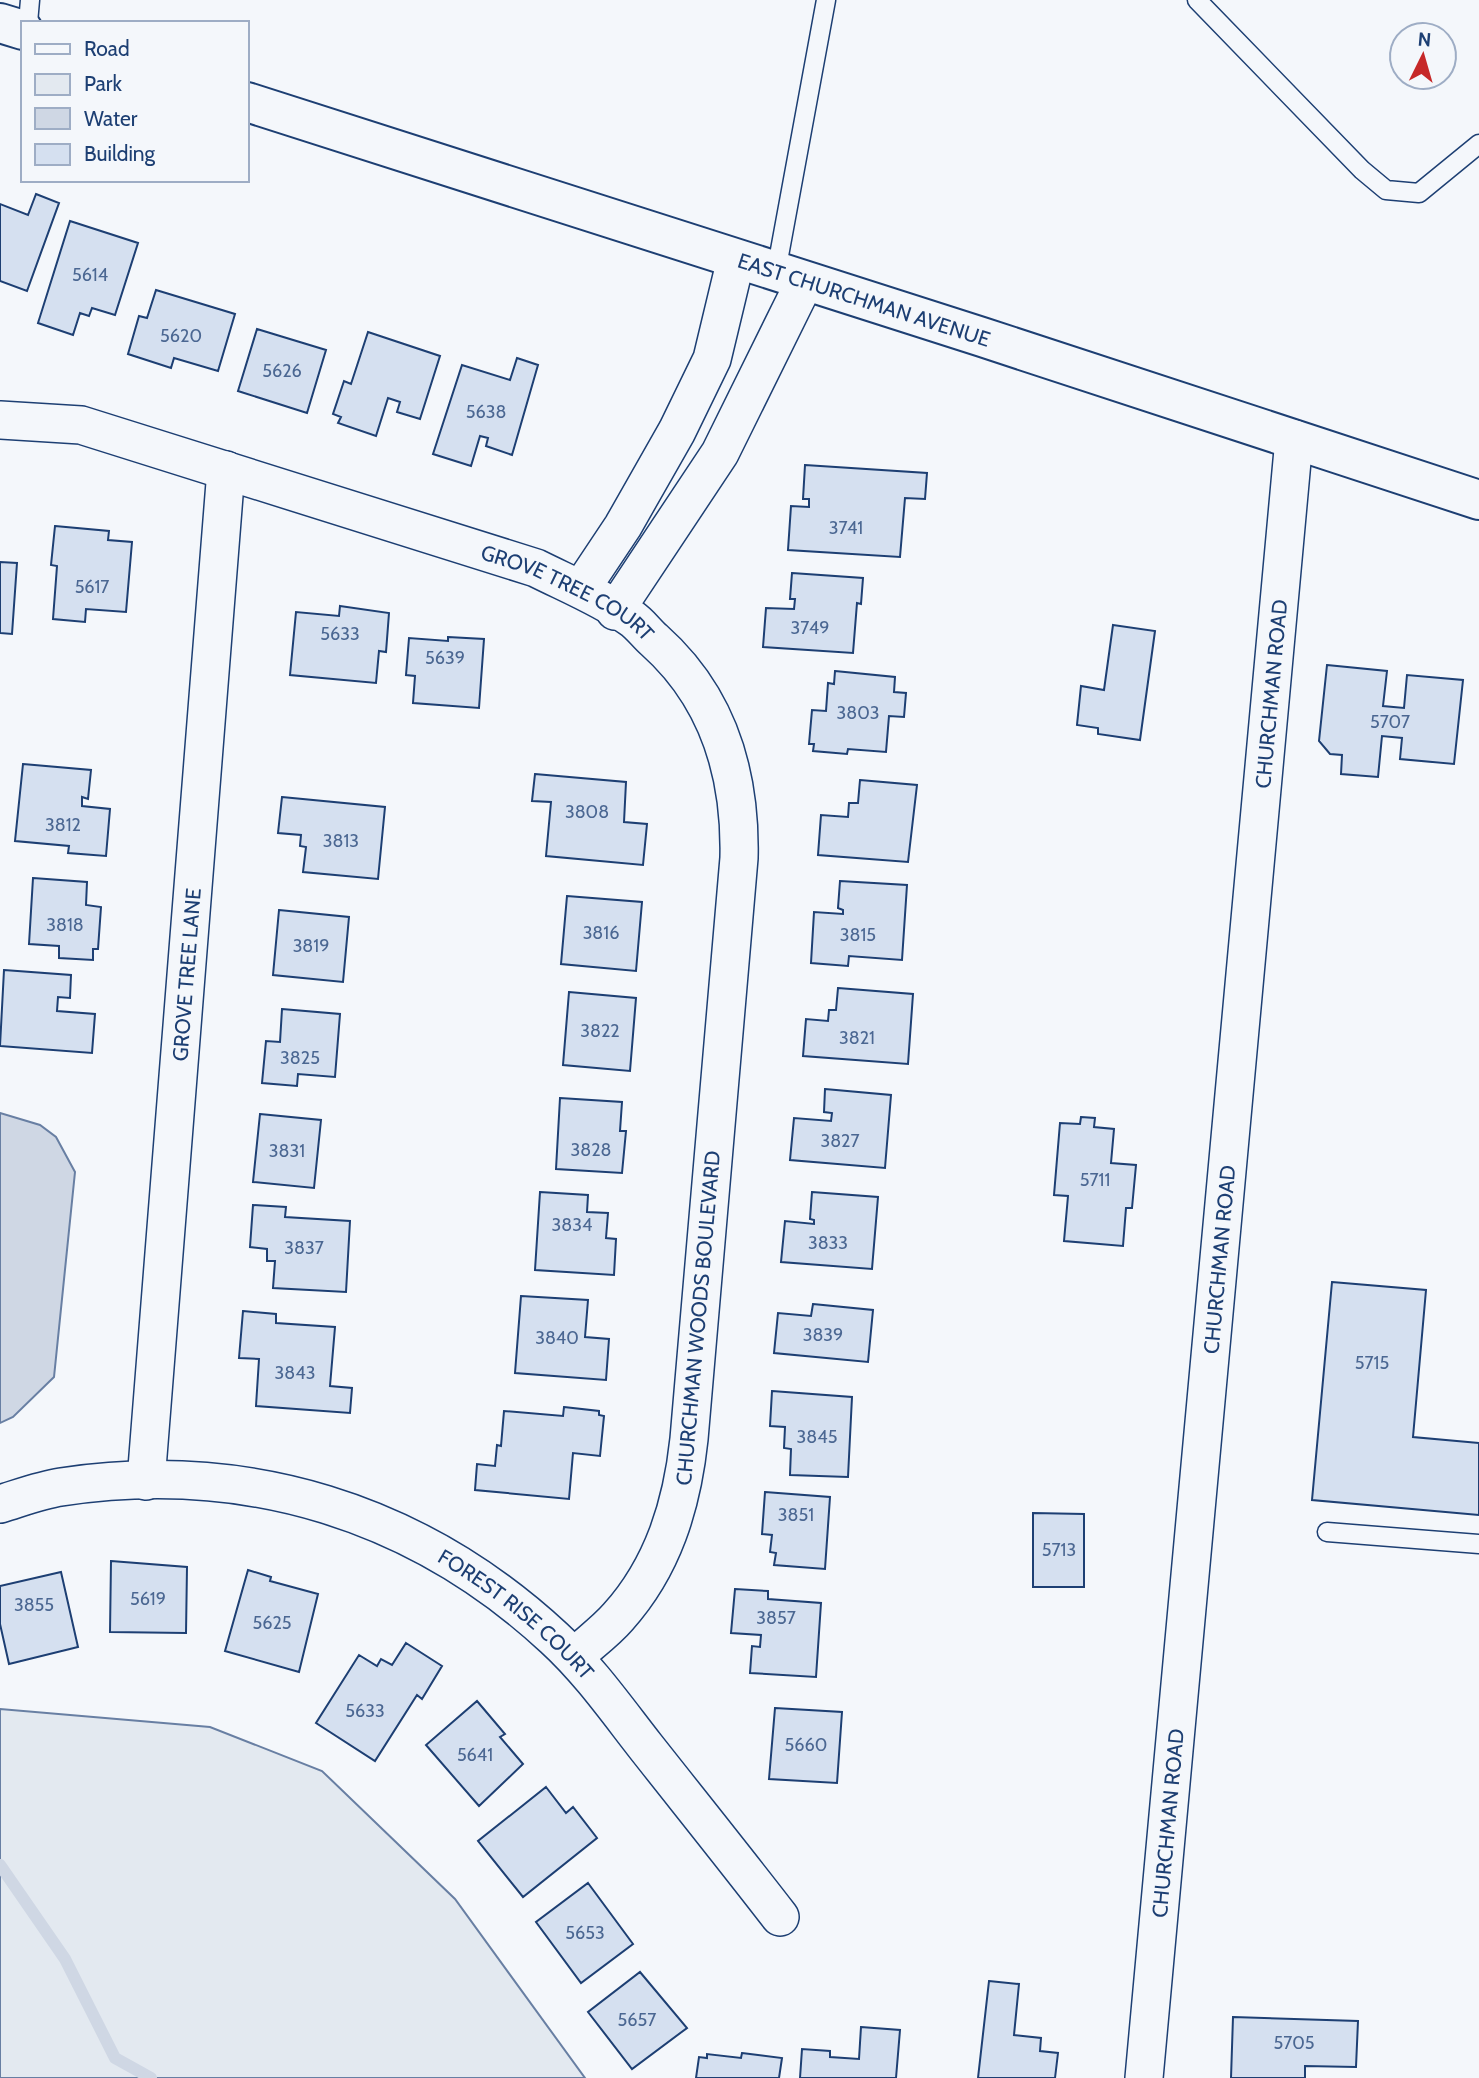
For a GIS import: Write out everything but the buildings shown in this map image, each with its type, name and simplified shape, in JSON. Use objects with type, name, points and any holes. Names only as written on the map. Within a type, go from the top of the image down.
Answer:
[{"type":"street","points":[[0,23],[21,29]]},
{"type":"street","name":"EAST CHURCHMAN AVENUE","points":[[248,102],[1479,500]]},
{"type":"street","points":[[581,589],[623,526],[677,431],[712,359],[736,259]]},
{"type":"street","points":[[615,611],[720,453],[790,276]]},
{"type":"street","name":"GROVE TREE COURT","points":[[0,420],[81,425],[536,568],[581,589],[639,624],[671,655],[698,688],[722,736],[733,771],[739,824],[739,858],[717,1110]]},
{"type":"street","name":"CHURCHMAN ROAD","points":[[1144,2078],[1294,439]]},
{"type":"street","name":"GROVE TREE LANE","points":[[146,1481],[226,470]]},
{"type":"street","name":"CHURCHMAN WOODS BOULEVARD","points":[[573,1657],[616,1619],[638,1590],[657,1559],[677,1511],[689,1439],[717,1110]]},
{"type":"street","name":"FOREST RISE COURT","points":[[0,1503],[59,1487],[182,1478],[242,1484],[351,1510],[397,1530],[491,1585],[573,1657],[780,1917]]},
{"type":"lane","points":[[28,21],[30,0]]},
{"type":"lane","points":[[790,276],[826,0]]},
{"type":"lane","points":[[1197,0],[1362,170],[1387,190],[1419,193],[1479,144]]},
{"type":"lane","points":[[1328,1532],[1479,1544]]},
{"type":"green space","points":[[0,1709],[210,1727],[322,1771],[455,1899],[585,2078],[0,2078]]},
{"type":"water","points":[[0,1113],[40,1125],[56,1137],[75,1172],[54,1377],[13,1417],[0,1423]]},
{"type":"waterway","points":[[0,1865],[65,1959],[115,2058],[151,2078]]}]
